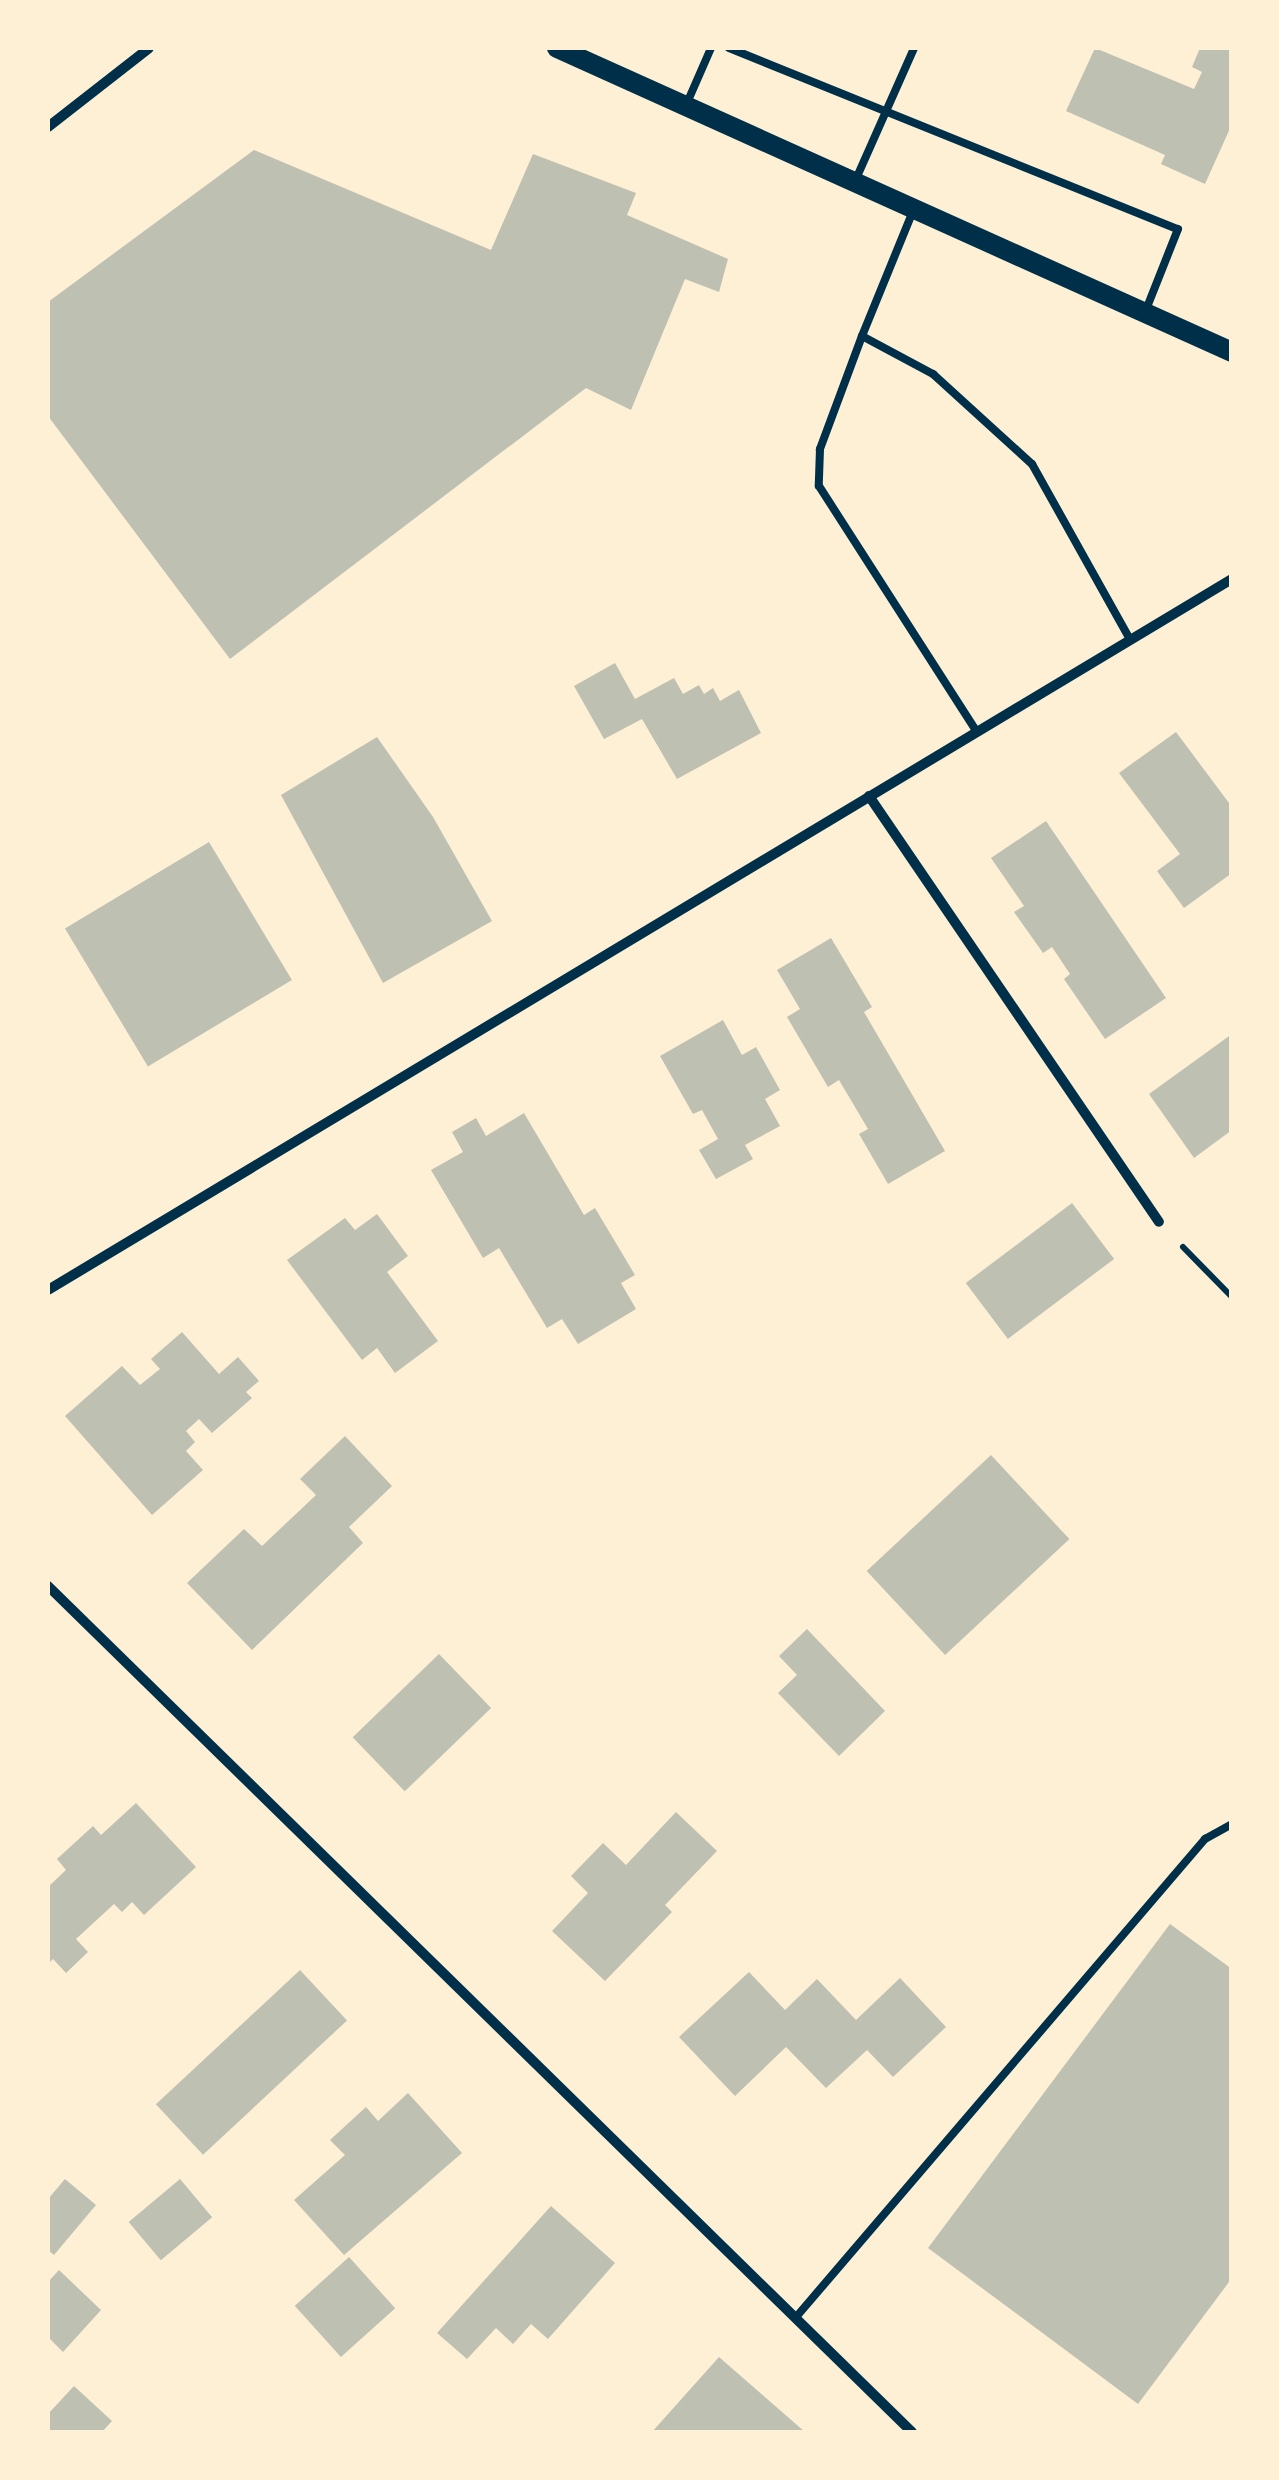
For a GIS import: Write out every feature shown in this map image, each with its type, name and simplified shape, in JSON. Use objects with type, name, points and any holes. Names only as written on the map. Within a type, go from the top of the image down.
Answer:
[{"type":"main road","points":[[557,48],[1226,346]]},
{"type":"street","points":[[48,127],[149,48]]},
{"type":"street","points":[[48,1290],[1232,578]]},
{"type":"street","points":[[869,796],[1159,1222]]},
{"type":"street","points":[[48,1586],[912,2432]]},
{"type":"lane","points":[[686,105],[711,48]]},
{"type":"lane","points":[[729,48],[1178,229],[1146,311]]},
{"type":"lane","points":[[855,181],[915,48]]},
{"type":"lane","points":[[914,207],[820,449],[819,486],[977,732]]},
{"type":"lane","points":[[862,336],[933,374],[1032,464],[1130,639]]},
{"type":"lane","points":[[797,2316],[1206,1839],[1232,1824]]},
{"type":"path","points":[[1159,1222],[1232,1296]]},
{"type":"building","points":[[1095,48],[1194,89],[1202,72],[1192,67],[1200,48],[1232,48],[1232,124],[1205,184],[1161,164],[1165,155],[1066,111]]},
{"type":"building","points":[[254,150],[491,250],[533,154],[636,193],[627,215],[728,259],[719,292],[685,279],[631,410],[586,388],[230,659],[48,416],[48,302]]},
{"type":"building","points":[[615,663],[635,699],[674,678],[683,694],[699,685],[704,694],[713,688],[720,701],[739,690],[761,733],[677,779],[642,719],[604,739],[574,686]]},
{"type":"building","points":[[1176,732],[1232,807],[1232,873],[1184,908],[1157,871],[1180,854],[1119,773]]},
{"type":"building","points":[[377,737],[433,817],[492,921],[383,983],[281,795]]},
{"type":"building","points":[[1046,821],[1166,998],[1105,1039],[1064,979],[1070,974],[1052,947],[1043,953],[1014,912],[1024,906],[991,858]]},
{"type":"building","points":[[209,842],[292,980],[148,1067],[65,929]]},
{"type":"building","points":[[831,938],[872,1007],[864,1012],[945,1151],[888,1184],[859,1134],[868,1129],[839,1080],[828,1087],[787,1017],[800,1009],[777,970]]},
{"type":"building","points":[[723,1020],[742,1055],[756,1047],[780,1090],[765,1099],[780,1126],[745,1145],[753,1159],[716,1179],[699,1150],[718,1139],[702,1110],[693,1114],[660,1056]]},
{"type":"building","points":[[1232,1034],[1232,1130],[1194,1158],[1149,1094]]},
{"type":"building","points":[[524,1113],[584,1215],[595,1208],[635,1275],[621,1283],[636,1309],[578,1344],[562,1319],[547,1328],[499,1248],[483,1258],[431,1170],[463,1152],[452,1132],[476,1118],[486,1136]]},
{"type":"building","points":[[1072,1203],[1114,1259],[1008,1339],[966,1283]]},
{"type":"building","points":[[377,1214],[408,1256],[387,1272],[438,1341],[395,1373],[377,1348],[362,1360],[287,1260],[345,1218],[355,1230]]},
{"type":"building","points":[[182,1332],[219,1374],[238,1357],[259,1381],[246,1392],[252,1398],[212,1433],[199,1419],[186,1431],[195,1442],[186,1451],[203,1470],[152,1515],[65,1416],[122,1366],[140,1385],[160,1369],[151,1359]]},
{"type":"building","points":[[345,1436],[392,1486],[349,1527],[363,1543],[252,1650],[187,1583],[244,1529],[262,1546],[316,1495],[300,1479]]},
{"type":"building","points":[[991,1455],[1069,1539],[945,1655],[867,1571]]},
{"type":"building","points":[[807,1629],[885,1711],[839,1756],[778,1693],[797,1675],[779,1656]]},
{"type":"building","points":[[439,1654],[491,1708],[405,1791],[353,1737]]},
{"type":"building","points":[[136,1803],[196,1867],[144,1915],[132,1902],[122,1912],[114,1904],[76,1939],[88,1952],[66,1973],[53,1959],[48,1964],[48,1887],[66,1870],[57,1859],[93,1826],[101,1835]]},
{"type":"building","points":[[676,1812],[717,1851],[665,1905],[672,1912],[605,1981],[552,1931],[588,1893],[571,1876],[603,1843],[626,1865]]},
{"type":"building","points":[[1170,1924],[1232,1969],[1232,2278],[1138,2404],[928,2248]]},
{"type":"building","points":[[300,1970],[347,2020],[203,2155],[156,2104]]},
{"type":"building","points":[[749,1972],[785,2010],[817,1979],[856,2020],[900,1978],[946,2027],[893,2077],[867,2050],[826,2088],[786,2047],[735,2096],[679,2037]]},
{"type":"building","points":[[408,2093],[462,2153],[344,2255],[294,2200],[345,2155],[330,2140],[366,2107],[378,2121]]},
{"type":"building","points":[[65,2179],[96,2205],[54,2255],[48,2250],[48,2199]]},
{"type":"building","points":[[180,2179],[212,2217],[161,2260],[129,2222]]},
{"type":"building","points":[[551,2206],[615,2263],[548,2339],[531,2324],[513,2344],[496,2328],[467,2359],[437,2333]]},
{"type":"building","points":[[349,2257],[395,2308],[341,2357],[295,2306]]},
{"type":"building","points":[[59,2270],[101,2310],[63,2352],[48,2337],[48,2282]]},
{"type":"building","points":[[719,2357],[805,2432],[652,2432]]},
{"type":"building","points":[[74,2386],[112,2421],[102,2432],[48,2432],[48,2414]]}]
